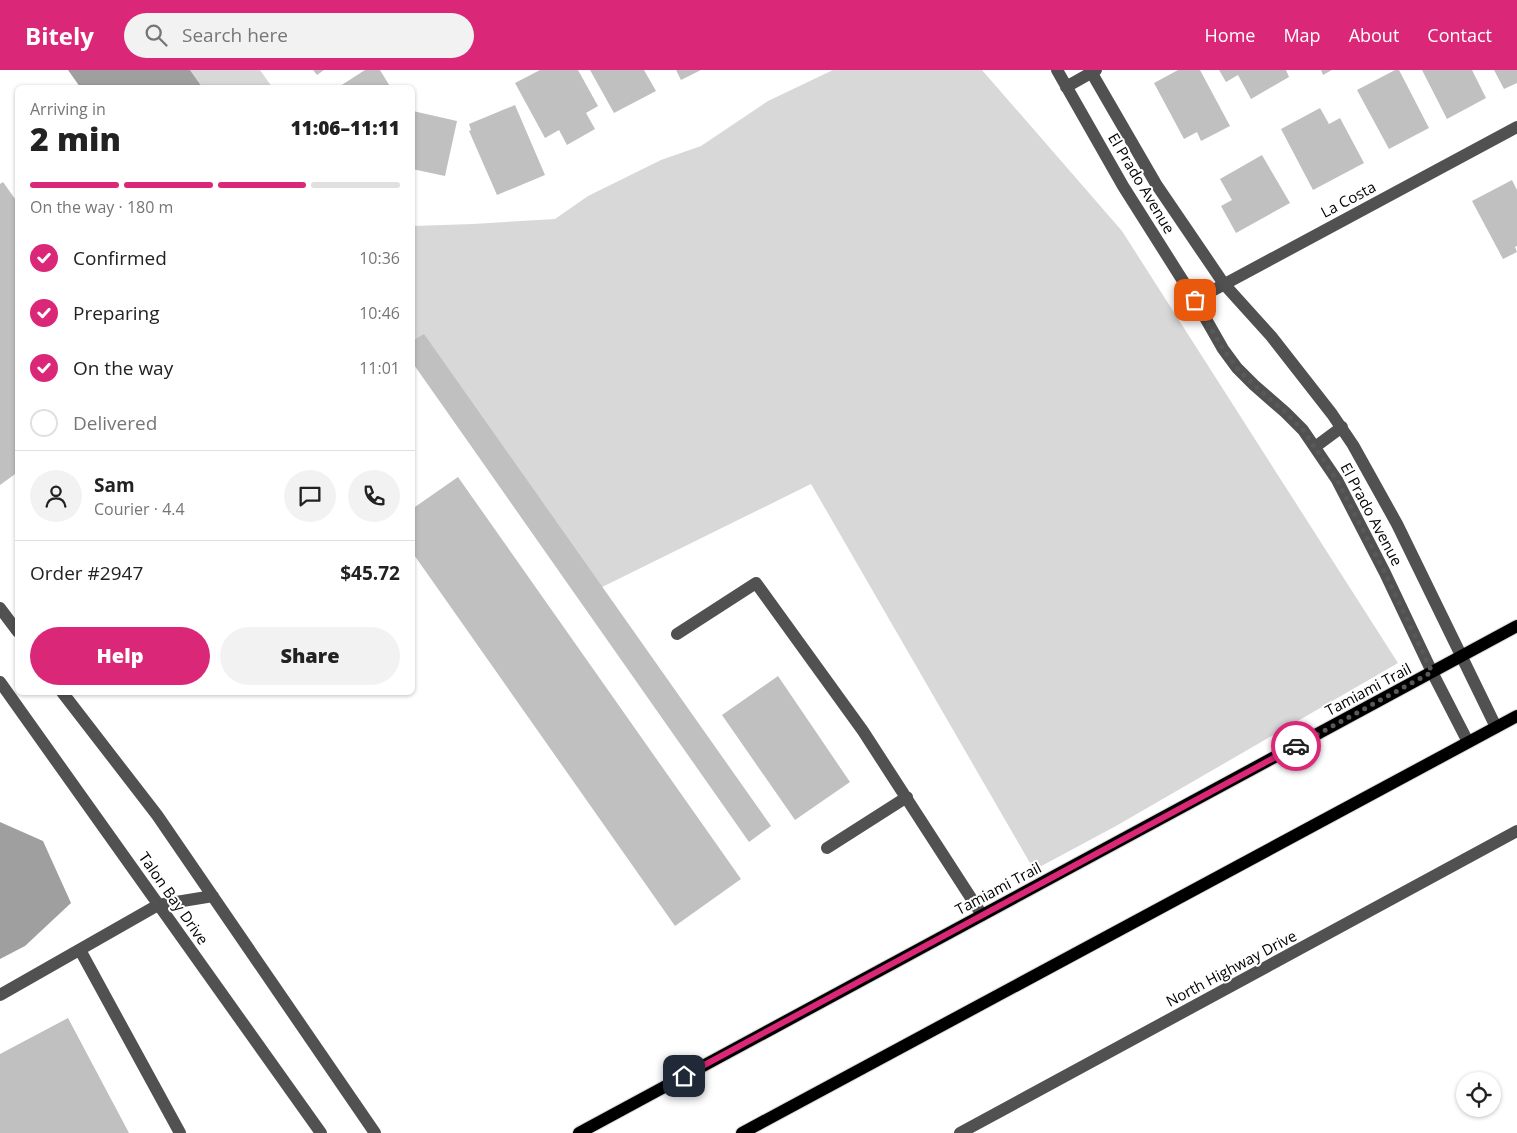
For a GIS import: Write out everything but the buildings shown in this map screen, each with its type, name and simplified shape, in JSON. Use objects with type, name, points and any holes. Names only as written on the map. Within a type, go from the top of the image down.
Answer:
[{"type":"main road","name":"Tamiami Trail","points":[[580,1133],[1517,626]]},
{"type":"main road","points":[[742,1133],[1517,716]]},
{"type":"street","name":"El Prado Avenue","points":[[1057,70],[1123,186],[1195,300],[1223,349],[1237,368],[1303,430],[1337,480],[1468,742]]},
{"type":"street","points":[[1066,87],[1092,71],[1156,184],[1224,284],[1271,336],[1342,428],[1397,524],[1496,727]]},
{"type":"street","name":"La Costa","points":[[1195,300],[1517,127]]},
{"type":"street","points":[[1315,447],[1342,428]]},
{"type":"street","points":[[677,634],[756,583],[863,731],[982,915]]},
{"type":"street","points":[[0,608],[15,628]]},
{"type":"street","name":"Talon Bay Drive","points":[[0,682],[321,1133]]},
{"type":"street","points":[[64,695],[157,814],[375,1133]]},
{"type":"street","points":[[827,848],[907,797]]},
{"type":"street","name":"North Highway Drive","points":[[960,1133],[1517,831]]},
{"type":"street","points":[[0,995],[158,905],[213,896]]},
{"type":"street","points":[[80,950],[180,1133]]},
{"type":"shaded area","points":[[68,70],[190,70],[201,85],[79,85]]},
{"type":"shaded area","points":[[190,70],[260,70],[271,85],[201,85]]},
{"type":"shaded area","points":[[833,70],[982,70],[1122,231],[1398,663],[1116,826],[1034,870],[811,484],[586,595],[415,338],[415,226],[555,219],[588,196],[661,160],[701,146],[768,101]]},
{"type":"shaded area","points":[[0,822],[43,841],[71,903],[25,946],[0,959]]},
{"type":"way so far","points":[[1195,300],[1223,349],[1237,368],[1303,430],[1337,480],[1385,573],[1432,672],[1296,746]]},
{"type":"route","points":[[684,1076],[1296,746]]}]
